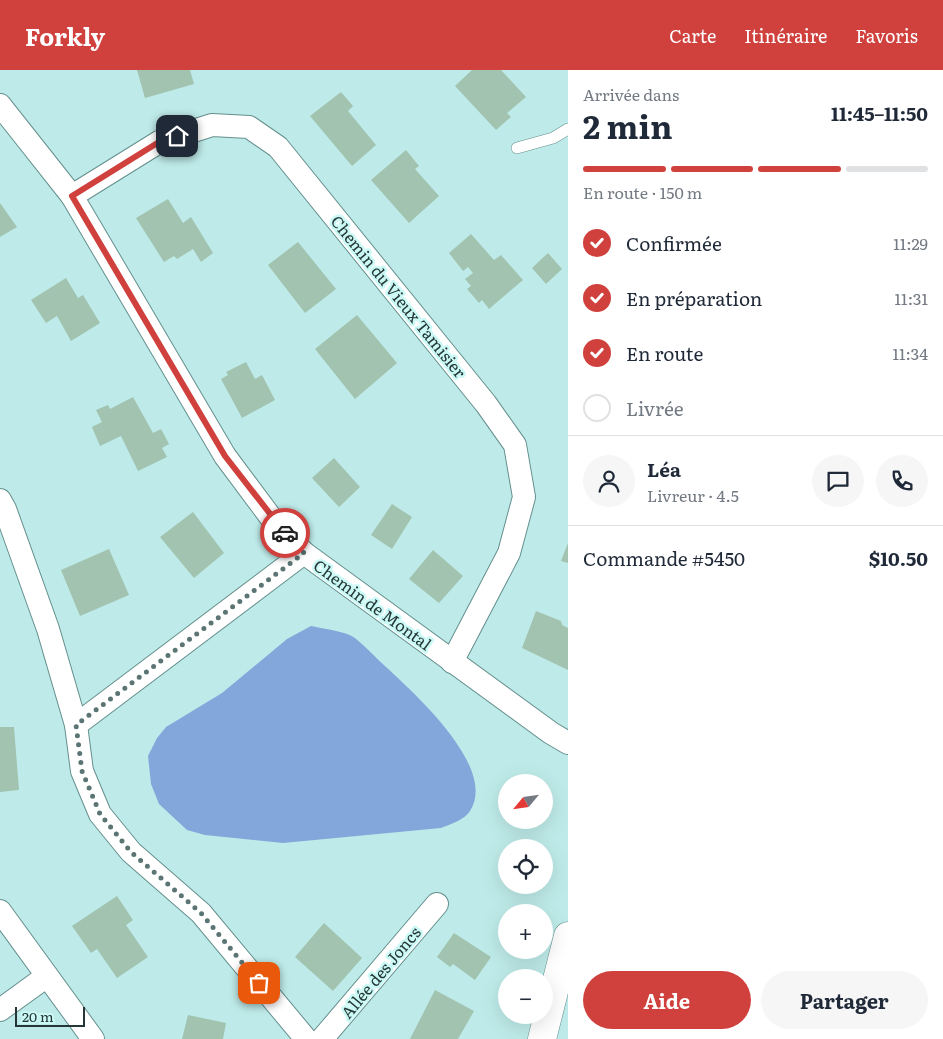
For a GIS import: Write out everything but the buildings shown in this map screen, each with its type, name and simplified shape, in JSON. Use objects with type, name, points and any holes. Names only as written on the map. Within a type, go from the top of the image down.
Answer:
[{"type":"main road","points":[[542,1039],[568,936]]},
{"type":"street","name":"Chemin de Montal","points":[[0,105],[72,196],[225,456],[272,519],[304,553],[452,662],[551,733],[568,743]]},
{"type":"street","name":"Chemin du Vieux Tamisier","points":[[72,196],[159,142],[212,125],[249,127],[278,147],[486,404],[515,445],[524,497],[509,553],[452,662]]},
{"type":"street","points":[[0,500],[5,509],[48,629],[76,725],[82,771],[100,814],[131,852],[201,913],[306,1039]]},
{"type":"street","points":[[76,725],[304,553]]},
{"type":"street","name":"Allée des Joncs","points":[[322,1039],[437,904]]},
{"type":"street","points":[[0,910],[93,1039]]},
{"type":"street","points":[[0,1010],[47,976]]},
{"type":"lane","points":[[516,148],[553,138],[568,130]]},
{"type":"water","points":[[311,626],[340,632],[355,638],[415,694],[449,733],[463,753],[473,774],[476,794],[470,811],[464,817],[441,828],[283,843],[205,835],[187,830],[159,804],[151,784],[148,756],[157,738],[166,727],[222,693],[287,639]]},
{"type":"way so far","points":[[259,983],[201,913],[131,852],[100,814],[82,771],[76,725],[304,553],[285,533]]},
{"type":"route","points":[[177,136],[159,142],[72,196],[225,456],[272,519],[285,533]]}]
